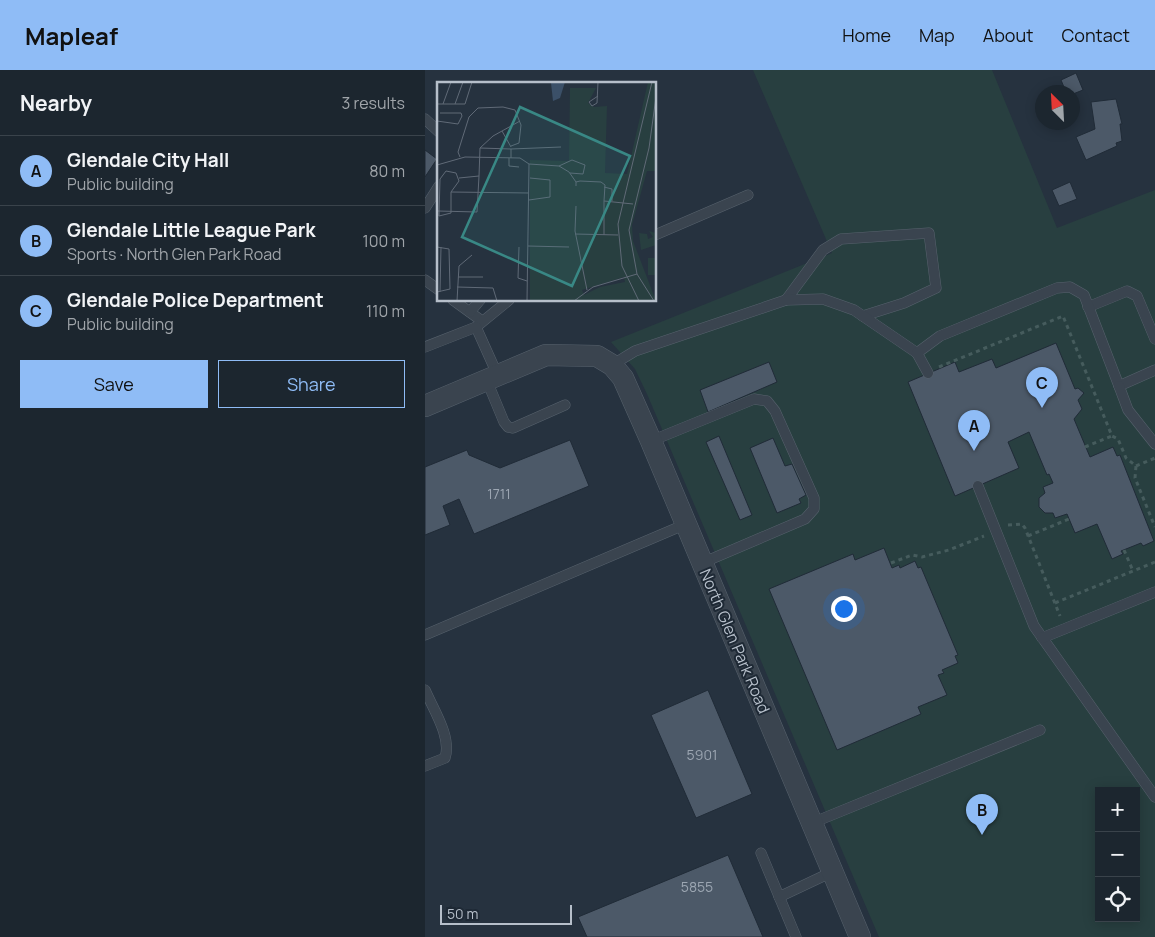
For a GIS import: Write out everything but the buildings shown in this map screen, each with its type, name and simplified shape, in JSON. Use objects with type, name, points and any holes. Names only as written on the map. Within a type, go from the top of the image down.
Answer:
[{"type":"street","points":[[425,406],[546,355],[604,360]]},
{"type":"street","name":"North Glen Park Road","points":[[604,360],[623,378],[651,440],[860,937]]},
{"type":"lane","points":[[425,119],[437,130]]},
{"type":"lane","points":[[425,208],[437,189]]},
{"type":"lane","points":[[656,235],[748,195]]},
{"type":"lane","points":[[786,300],[823,250],[841,239],[929,233],[936,288],[904,303],[863,316]]},
{"type":"lane","points":[[425,280],[437,289]]},
{"type":"lane","points":[[917,353],[940,336],[1057,288],[1070,287],[1084,294],[1128,410],[1155,444]]},
{"type":"lane","points":[[1089,307],[1127,291],[1137,296],[1155,340]]},
{"type":"lane","points":[[604,360],[786,300],[823,300],[854,310],[917,353],[927,372]]},
{"type":"lane","points":[[454,301],[470,312],[479,324],[504,422],[508,427],[513,428],[565,405]]},
{"type":"lane","points":[[470,312],[479,301]]},
{"type":"lane","points":[[425,347],[479,324],[508,301]]},
{"type":"lane","points":[[1119,386],[1155,370]]},
{"type":"lane","points":[[651,440],[754,399],[767,401],[775,411],[814,498],[814,509],[805,519],[702,563]]},
{"type":"lane","points":[[978,486],[1034,626],[1155,797]]},
{"type":"lane","points":[[425,635],[686,524]]},
{"type":"lane","points":[[1042,638],[1155,592]]},
{"type":"lane","points":[[425,690],[445,737],[448,749],[445,758],[425,766]]},
{"type":"lane","points":[[812,824],[1040,730]]},
{"type":"lane","points":[[761,853],[796,937]]},
{"type":"lane","points":[[779,897],[832,872]]},
{"type":"path","points":[[927,372],[1063,316],[1112,436],[1118,439],[1126,458],[1136,466]]},
{"type":"path","points":[[1085,447],[1112,436]]},
{"type":"path","points":[[1136,466],[1155,458]]},
{"type":"path","points":[[1136,466],[1135,478],[1155,527]]},
{"type":"path","points":[[1028,536],[1069,519]]},
{"type":"path","points":[[1124,550],[1133,571]]},
{"type":"path","points":[[891,563],[912,555],[922,557],[940,551]]},
{"type":"path","points":[[1055,604],[1155,562]]},
{"type":"green space","points":[[753,70],[992,70],[1057,228],[1155,190],[1155,937],[879,937],[647,394],[635,369],[611,342],[832,253]]},
{"type":"place","name":"Glendale Police Department","points":[[1042,408]]},
{"type":"place","name":"Glendale City Hall","points":[[974,451]]},
{"type":"place","name":"Glendale Little League Park","points":[[982,835]]}]
